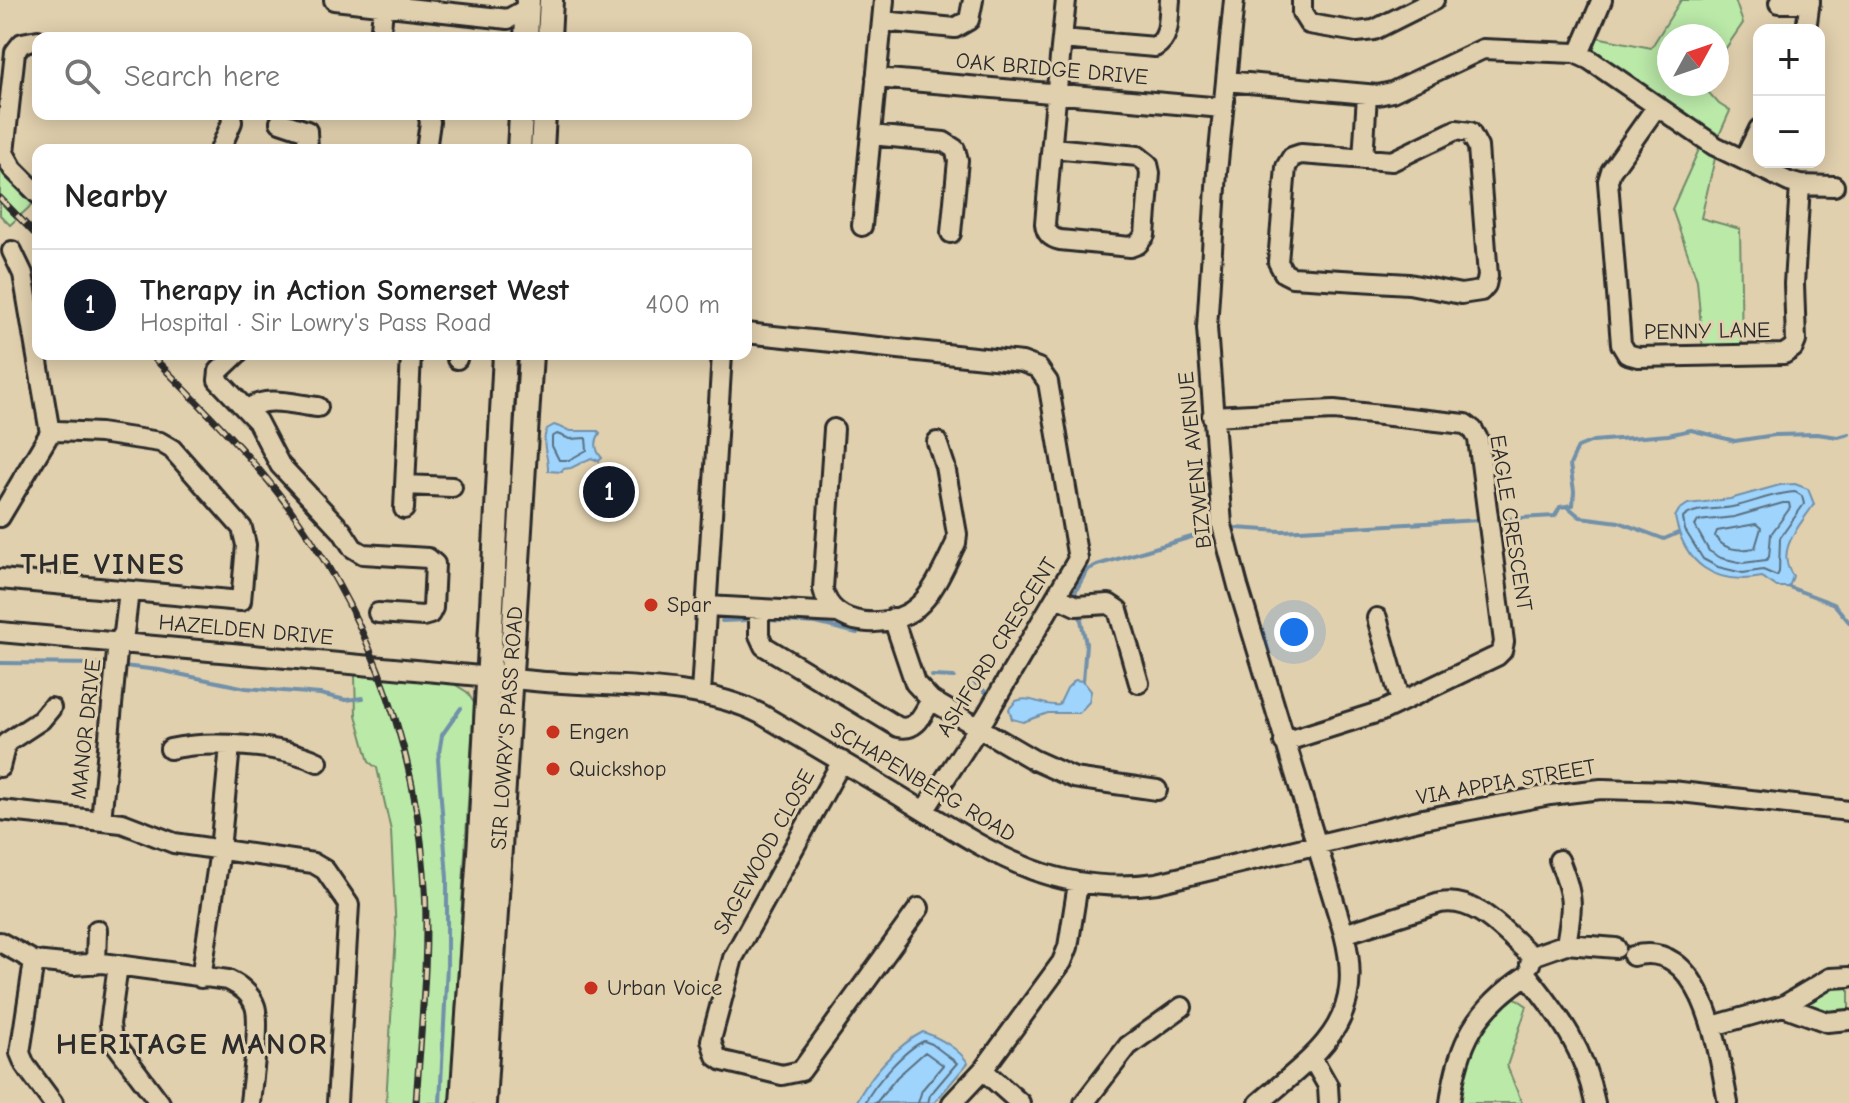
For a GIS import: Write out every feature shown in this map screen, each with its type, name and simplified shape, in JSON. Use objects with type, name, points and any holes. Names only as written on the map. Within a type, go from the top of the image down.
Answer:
[{"type":"main road","points":[[549,32],[551,0]]},
{"type":"main road","points":[[526,32],[528,4]]},
{"type":"main road","points":[[519,144],[521,120]]},
{"type":"main road","points":[[542,144],[544,120]]},
{"type":"main road","name":"SIR LOWRY'S PASS ROAD","points":[[484,1103],[499,676],[505,360]]},
{"type":"main road","name":"SIR LOWRY'S PASS ROAD","points":[[462,1103],[530,360]]},
{"type":"street","points":[[334,0],[384,3],[508,19],[528,4]]},
{"type":"street","points":[[862,226],[884,0]]},
{"type":"street","points":[[882,21],[955,28],[969,20],[973,0]]},
{"type":"street","points":[[1052,148],[1138,156],[1145,160],[1150,173],[1145,235],[1140,242],[1126,247],[1060,240],[1049,235],[1045,224],[1062,39],[1066,0]]},
{"type":"street","points":[[1062,39],[1155,47],[1162,43],[1166,35],[1170,0]]},
{"type":"street","name":"BIZWENI AVENUE","points":[[1234,0],[1207,328],[1222,525],[1352,969],[1343,1015],[1330,1037],[1312,1058],[1259,1103]]},
{"type":"street","points":[[1302,0],[1302,13],[1309,24],[1357,32],[1382,27],[1433,0]]},
{"type":"street","points":[[1579,54],[1602,0]]},
{"type":"street","points":[[1779,3],[1810,1],[1807,24]]},
{"type":"street","points":[[381,32],[384,3]]},
{"type":"street","points":[[32,41],[22,43],[15,52],[4,153],[13,169],[32,188]]},
{"type":"street","points":[[1226,81],[1367,95],[1392,92],[1483,49],[1579,54],[1715,146],[1800,185],[1834,186]]},
{"type":"street","name":"OAK BRIDGE DRIVE","points":[[876,78],[1223,108]]},
{"type":"street","points":[[1363,159],[1367,95]]},
{"type":"street","name":"PENNY LANE","points":[[1657,106],[1611,171],[1608,181],[1621,344],[1627,354],[1638,357],[1784,354],[1793,348],[1796,341],[1794,284],[1800,185]]},
{"type":"street","points":[[223,144],[232,120]]},
{"type":"street","points":[[427,144],[430,120]]},
{"type":"street","points":[[280,122],[307,131],[308,144]]},
{"type":"street","points":[[1456,130],[1474,135],[1478,147],[1488,276],[1481,291],[1461,294],[1409,284],[1292,277],[1281,270],[1278,262],[1286,167],[1290,160],[1301,154],[1363,159],[1396,160],[1456,130]]},
{"type":"street","points":[[871,135],[944,142],[955,149],[958,160],[951,233]]},
{"type":"street","points":[[1744,160],[1753,141]]},
{"type":"street","points":[[12,251],[23,274],[32,327]]},
{"type":"street","name":"ASHFORD CRESCENT","points":[[752,334],[1022,362],[1038,368],[1048,382],[1078,550],[1076,567],[924,811]]},
{"type":"street","points":[[0,517],[50,433],[38,360]]},
{"type":"street","points":[[231,360],[217,376],[257,421],[280,465],[356,550],[363,554],[428,558],[433,561],[436,567],[430,614],[378,613]]},
{"type":"street","points":[[404,509],[411,360]]},
{"type":"street","points":[[701,693],[722,360]]},
{"type":"street","points":[[247,410],[267,401],[318,407]]},
{"type":"street","name":"EAGLE CRESCENT","points":[[1212,416],[1334,410],[1460,423],[1469,426],[1476,434],[1504,647],[1497,656],[1401,702],[1284,742]]},
{"type":"street","points":[[834,429],[823,589],[829,605],[838,613]]},
{"type":"street","points":[[0,579],[241,601],[246,545],[242,528],[172,449],[160,442],[100,433],[50,433]]},
{"type":"street","points":[[707,606],[838,613],[871,623],[893,618],[919,606],[956,543],[957,534],[945,466],[937,442]]},
{"type":"street","points":[[405,485],[452,487]]},
{"type":"street","name":"MANOR DRIVE","points":[[101,821],[118,642],[124,633],[124,591]]},
{"type":"street","points":[[1057,597],[1076,606],[1109,604],[1118,610],[1139,683]]},
{"type":"street","points":[[759,609],[759,635],[764,646],[898,727],[907,729],[914,726],[931,700]]},
{"type":"street","points":[[893,618],[915,683],[931,700],[1034,760],[1074,778],[1157,790]]},
{"type":"street","points":[[1377,618],[1401,702]]},
{"type":"street","name":"HAZELDEN DRIVE","points":[[0,632],[499,676]]},
{"type":"street","name":"SCHAPENBERG ROAD","points":[[499,676],[701,693],[753,710],[1007,860],[1078,884],[1127,887],[1157,883],[1316,845]]},
{"type":"street","points":[[0,767],[6,743],[41,720],[51,708]]},
{"type":"street","points":[[170,749],[195,744],[230,746],[285,751],[318,762]]},
{"type":"street","points":[[201,978],[220,850],[230,746]]},
{"type":"street","name":"SAGEWOOD CLOSE","points":[[842,761],[733,958],[711,1040],[716,1056],[723,1061],[782,1075],[801,1071],[919,908]]},
{"type":"street","name":"VIA APPIA STREET","points":[[1316,845],[1489,805],[1601,789],[1635,788],[1729,796],[1849,811]]},
{"type":"street","points":[[0,810],[137,827],[174,843],[313,863],[325,870],[349,905],[337,1103]]},
{"type":"street","points":[[1559,860],[1571,887],[1573,902],[1566,944]]},
{"type":"street","points":[[952,1103],[983,1070],[1062,962],[1068,947],[1078,884]]},
{"type":"street","points":[[1344,934],[1440,903],[1456,901],[1479,911],[1532,956]]},
{"type":"street","points":[[96,964],[97,930]]},
{"type":"street","points":[[0,942],[34,961],[118,965],[228,980],[237,984],[255,1007],[250,1103]]},
{"type":"street","points":[[1532,956],[1566,944],[1616,948]]},
{"type":"street","points":[[1633,956],[1647,952],[1658,954],[1679,967],[1692,981],[1713,1026],[1728,1103]]},
{"type":"street","points":[[1450,1103],[1464,1046],[1479,1016],[1497,996],[1527,975],[1532,956]]},
{"type":"street","points":[[34,961],[20,1053],[25,1065],[53,1103]]},
{"type":"street","points":[[118,965],[110,1024],[112,1039],[160,1103]]},
{"type":"street","points":[[1527,975],[1559,1015],[1577,1045],[1595,1103]]},
{"type":"street","points":[[1713,1026],[1783,1006],[1830,978],[1849,977]]},
{"type":"street","points":[[1783,1006],[1827,1022],[1849,1020]]},
{"type":"street","points":[[1084,1103],[1128,1046],[1182,1007]]},
{"type":"street","points":[[1312,1058],[1328,1095]]},
{"type":"street","points":[[983,1070],[1020,1103]]},
{"type":"green space","points":[[1681,0],[1735,0],[1743,23],[1729,43],[1729,24],[1666,24]]},
{"type":"green space","points":[[1591,36],[1651,48],[1657,38],[1657,96],[1712,96],[1730,111],[1717,140],[1594,54],[1590,47]]},
{"type":"green space","points":[[1701,145],[1716,154],[1701,218],[1740,229],[1742,350],[1703,351],[1697,280],[1672,209]]},
{"type":"green space","points":[[0,164],[32,199],[32,205],[10,225],[0,215]]},
{"type":"green space","points":[[355,675],[454,684],[467,692],[474,703],[450,1103],[386,1103],[396,934],[391,831],[377,768],[369,762],[356,715]]},
{"type":"green space","points":[[1832,983],[1849,983],[1849,1013],[1832,1018],[1801,1008],[1800,1002]]},
{"type":"green space","points":[[1511,995],[1527,1006],[1507,1066],[1522,1103],[1453,1103],[1469,1064],[1463,1055],[1478,1032]]},
{"type":"water","points":[[554,425],[571,431],[598,431],[596,446],[602,458],[599,461],[591,458],[562,472],[548,471],[544,440],[547,429]]},
{"type":"water","points":[[1795,484],[1808,489],[1814,504],[1791,538],[1786,557],[1793,576],[1789,587],[1777,587],[1762,577],[1745,579],[1716,574],[1694,559],[1679,533],[1675,517],[1688,504],[1730,499]]},
{"type":"water","points":[[1075,680],[1083,681],[1091,691],[1089,702],[1079,713],[1048,713],[1023,722],[1012,719],[1009,709],[1016,701],[1027,699],[1059,705],[1067,688]]},
{"type":"water","points":[[923,1032],[948,1044],[968,1063],[934,1103],[856,1103],[885,1062]]},
{"type":"waterway","points":[[1503,519],[1555,516],[1560,507],[1573,505],[1570,465],[1578,447],[1593,441],[1668,435],[1691,430],[1735,441],[1775,435],[1838,437],[1849,434]]},
{"type":"waterway","points":[[1567,506],[1580,517],[1619,522],[1664,539],[1678,533]]},
{"type":"waterway","points":[[1235,528],[1282,531],[1479,520]]},
{"type":"waterway","points":[[1073,596],[1087,570],[1097,565],[1205,533]]},
{"type":"waterway","points":[[1789,587],[1834,604],[1849,622]]},
{"type":"waterway","points":[[1080,615],[1086,644],[1083,681]]},
{"type":"waterway","points":[[722,621],[746,620]]},
{"type":"waterway","points":[[769,620],[816,623],[857,633]]},
{"type":"waterway","points":[[0,663],[106,664]]},
{"type":"waterway","points":[[123,666],[159,670],[246,688],[320,694],[346,700],[363,698]]},
{"type":"waterway","points":[[932,676],[954,677]]},
{"type":"waterway","points":[[970,679],[988,694]]},
{"type":"waterway","points":[[440,1103],[447,965],[447,878],[438,759],[442,735],[461,708]]},
{"type":"railway","points":[[0,198],[32,231]]},
{"type":"railway","points":[[156,360],[232,439],[278,493],[308,535],[358,624],[396,720],[418,821],[426,901],[416,1103]]},
{"type":"place","name":"Therapy in Action Somerset West","points":[[609,492]]},
{"type":"place","name":"Spar","points":[[651,605]]},
{"type":"place","name":"Engen","points":[[553,732]]},
{"type":"place","name":"Quickshop","points":[[553,769]]},
{"type":"place","name":"Urban Voice","points":[[591,988]]},
{"type":"district","name":"THE VINES","points":[[103,564]]},
{"type":"district","name":"HERITAGE MANOR","points":[[192,1044]]}]
